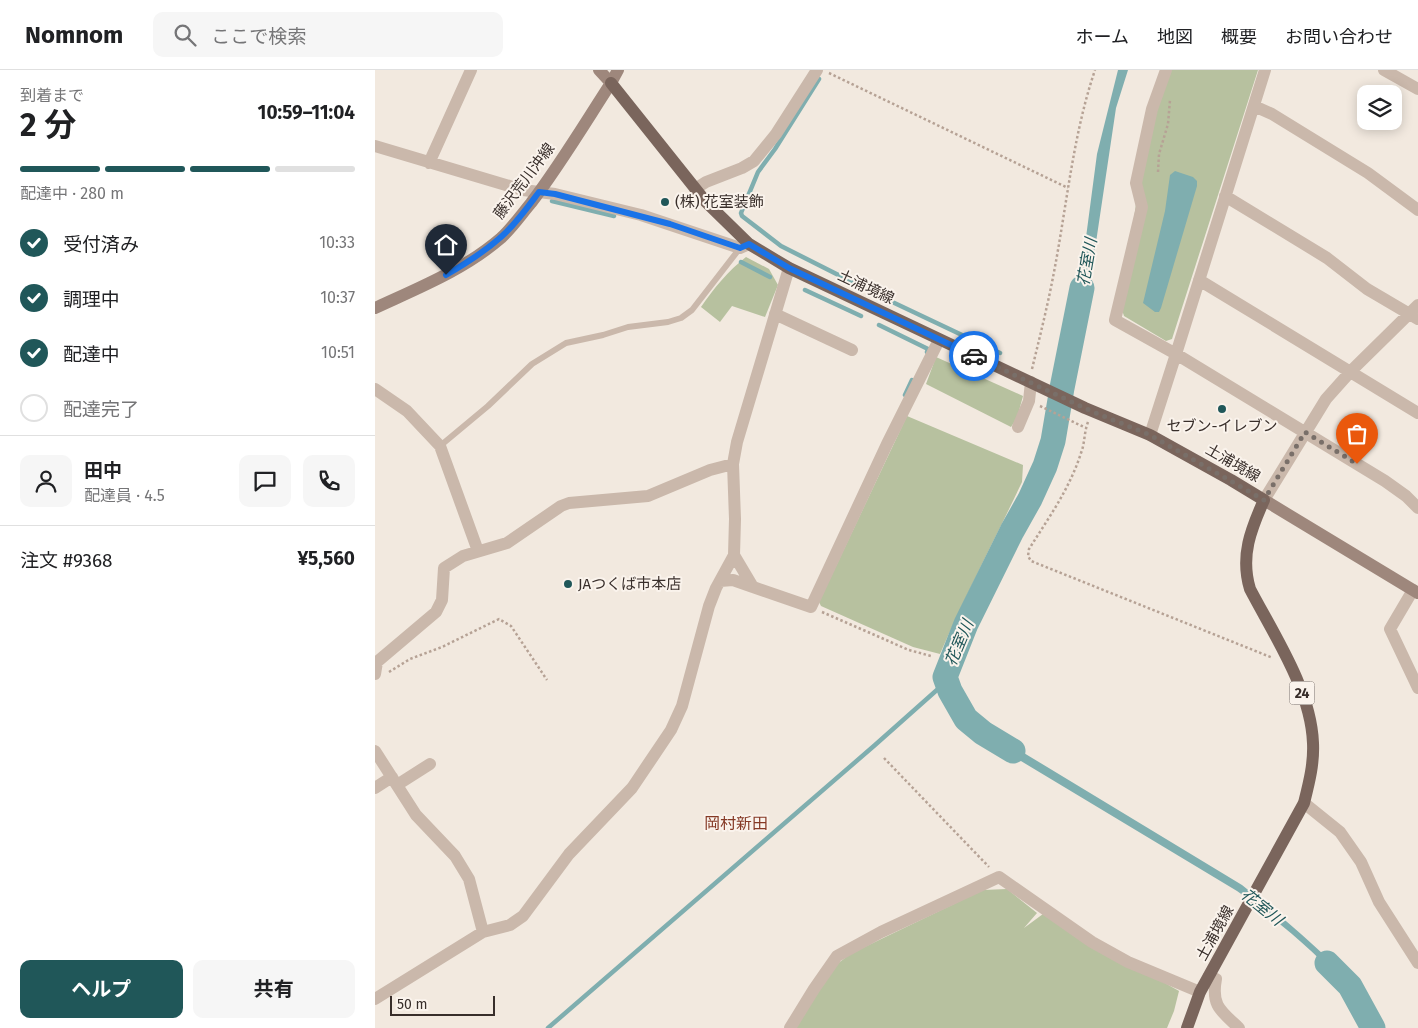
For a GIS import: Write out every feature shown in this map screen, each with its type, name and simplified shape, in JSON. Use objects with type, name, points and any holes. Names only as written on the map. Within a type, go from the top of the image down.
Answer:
[{"type":"main road","points":[[599,70],[611,83]]},
{"type":"main road","name":"藤沢荒川沖線","points":[[375,308],[446,275],[468,262],[488,248],[514,225],[539,192],[611,83],[617,70]]},
{"type":"main road","name":"土浦境線","points":[[611,83],[695,190],[744,246],[939,340],[1088,409],[1150,435],[1264,500],[1247,545],[1246,577],[1288,663],[1307,709],[1313,742],[1311,775],[1304,803],[1200,992],[1187,1028]]},
{"type":"main road","points":[[1264,500],[1416,592]]},
{"type":"street","points":[[429,162],[471,70]]},
{"type":"street","points":[[695,190],[706,182],[742,168],[754,161],[776,134],[817,70]]},
{"type":"street","points":[[1167,70],[1152,109],[1136,184],[1141,208],[1115,320],[1175,354],[1385,481],[1418,508]]},
{"type":"street","points":[[1150,435],[1265,70]]},
{"type":"street","points":[[1384,70],[1418,89]]},
{"type":"street","points":[[1254,106],[1272,114],[1368,173],[1418,210]]},
{"type":"street","points":[[375,146],[523,190],[555,194],[641,215],[744,246]]},
{"type":"street","points":[[1225,196],[1327,258],[1367,288],[1415,313],[1351,371],[1326,399],[1264,500]]},
{"type":"street","points":[[375,999],[483,932],[510,924],[523,916],[569,854],[632,788],[671,730],[682,706],[709,606],[720,580],[734,555],[733,464],[737,442],[789,268]]},
{"type":"street","points":[[1199,280],[1418,413]]},
{"type":"street","points":[[775,314],[852,350]]},
{"type":"street","points":[[720,580],[733,580],[811,607],[887,444],[939,340]]},
{"type":"street","points":[[1019,427],[1035,384]]},
{"type":"street","points":[[375,389],[407,411],[440,446],[478,550]]},
{"type":"street","points":[[378,674],[377,662],[436,612],[442,600],[444,568],[463,556],[478,550],[507,543],[561,506],[569,503],[648,496],[710,470],[733,464]]},
{"type":"street","points":[[734,555],[753,587]]},
{"type":"street","points":[[1416,592],[1390,629],[1418,688]]},
{"type":"street","points":[[375,751],[416,815],[455,856],[469,879],[483,932]]},
{"type":"street","points":[[375,788],[430,764]]},
{"type":"street","points":[[1304,803],[1340,832],[1361,862],[1379,902],[1418,963]]},
{"type":"street","points":[[790,1028],[837,956],[881,932],[999,877],[1092,942],[1128,962],[1200,992]]},
{"type":"street","points":[[1209,976],[1216,979],[1214,999],[1219,1009],[1239,1028]]},
{"type":"lane","points":[[440,446],[488,406],[532,364],[566,343],[628,327],[668,322],[681,318],[692,310],[744,246]]},
{"type":"path","points":[[823,70],[1068,188]]},
{"type":"path","points":[[1035,384],[1031,373],[1054,273],[1071,170],[1087,92],[1095,70]]},
{"type":"path","points":[[1158,172],[1159,154],[1168,124],[1170,97]]},
{"type":"path","points":[[1033,403],[1086,428]]},
{"type":"path","points":[[1088,409],[1082,452],[1052,514],[1029,550],[1028,556],[1031,561],[1288,663]]},
{"type":"path","points":[[811,607],[909,650],[931,656]]},
{"type":"path","points":[[378,674],[388,673],[410,659],[442,647],[499,619],[511,626],[547,680]]},
{"type":"path","points":[[883,758],[999,877]]},
{"type":"green space","points":[[1170,70],[1258,70],[1172,339],[1166,341],[1124,316],[1122,310],[1139,181],[1154,120]]},
{"type":"green space","points":[[746,257],[769,269],[778,285],[765,317],[732,306],[720,322],[701,307],[722,280]]},
{"type":"green space","points":[[936,357],[1023,396],[1017,418],[1011,427],[926,384]]},
{"type":"green space","points":[[907,416],[1023,465],[1022,482],[940,654],[913,647],[821,606],[819,602]]},
{"type":"green space","points":[[1007,889],[1037,913],[1024,928],[1043,914],[1179,991],[1167,1028],[794,1028],[836,965],[850,954],[983,890]]},
{"type":"water","points":[[1118,70],[1128,70],[1116,108],[1095,249],[1066,389],[1097,154]]},
{"type":"water","points":[[1175,171],[1193,177],[1197,181],[1197,186],[1161,308],[1159,312],[1155,312],[1143,303],[1165,211],[1170,175]]},
{"type":"water","points":[[1066,389],[1057,442],[1050,468],[1035,501],[1026,497],[1041,464],[1051,423]]},
{"type":"water","points":[[986,730],[1242,885],[1299,932],[1353,984],[1348,990],[1324,963],[1296,937],[1237,891],[981,737]]},
{"type":"pier","points":[[1064,388],[1068,390],[1064,422],[1052,416]]},
{"type":"waterway","points":[[819,79],[775,149],[758,172],[741,213],[742,216],[781,246],[886,299],[1000,353]]},
{"type":"waterway","points":[[552,201],[614,216]]},
{"type":"waterway","points":[[741,262],[770,277]]},
{"type":"waterway","name":"花室川","points":[[1013,751],[983,733],[966,719],[950,691],[945,677],[966,624],[1045,466],[1053,441],[1082,288]]},
{"type":"waterway","points":[[805,290],[861,316]]},
{"type":"waterway","points":[[879,325],[928,349],[927,352]]},
{"type":"waterway","points":[[905,395],[912,380]]},
{"type":"waterway","points":[[548,1028],[875,745],[938,689],[945,677]]},
{"type":"waterway","name":"花室川","points":[[1327,963],[1350,986],[1373,1028]]},
{"type":"way so far","points":[[974,356],[1091,411],[1150,435],[1264,500],[1305,432],[1357,464]]},
{"type":"place","name":"(株) 花室装飾","points":[[665,202]]},
{"type":"place","name":"セブン-イレブン","points":[[1222,409]]},
{"type":"place","name":"JAつくば市本店","points":[[568,584]]},
{"type":"district","name":"岡村新田","points":[[736,823]]},
{"type":"route","points":[[446,275],[468,262],[502,237],[514,225],[539,192],[555,194],[641,215],[740,248],[749,244],[789,268],[974,356]]}]
